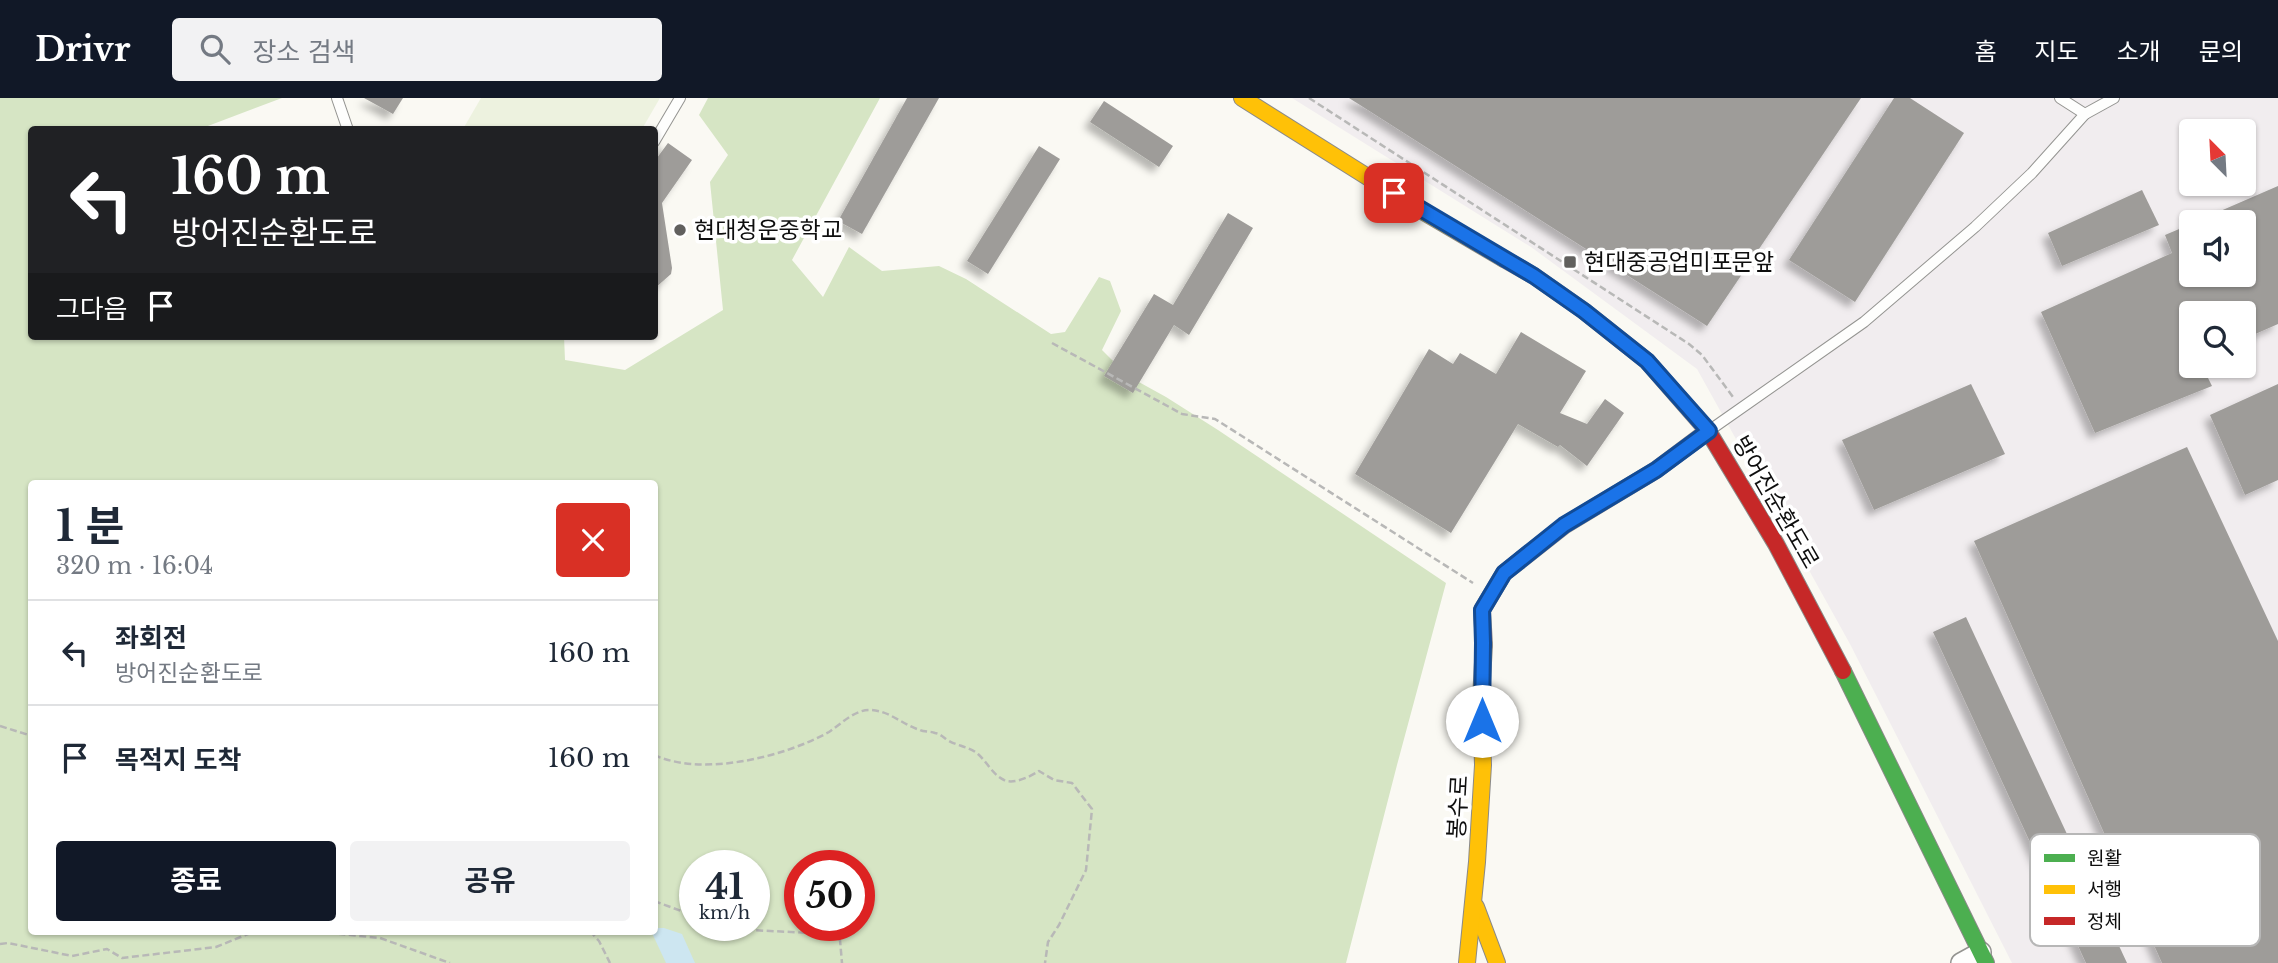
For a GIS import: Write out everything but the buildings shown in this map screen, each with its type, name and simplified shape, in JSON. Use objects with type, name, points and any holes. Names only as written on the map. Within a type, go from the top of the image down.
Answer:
[{"type":"main road","name":"방어진순환도로","points":[[1242,98],[1417,208],[1534,276],[1584,311],[1647,361],[1709,431],[1776,544],[1834,652],[1983,958]]},
{"type":"main road","name":"봉수로","points":[[1467,963],[1483,765],[1482,610],[1504,573],[1564,525],[1656,470],[1709,431]]},
{"type":"main road","points":[[1474,902],[1497,963]]},
{"type":"street","points":[[1961,963],[1983,958]]},
{"type":"lane","points":[[337,98],[347,126]]},
{"type":"lane","points":[[658,135],[680,98]]},
{"type":"lane","points":[[2060,98],[2085,114]]},
{"type":"lane","points":[[1709,431],[1864,321],[1975,227],[2032,173],[2085,114],[2114,98]]},
{"type":"path","points":[[1309,98],[1689,344],[1702,355],[1740,408]]},
{"type":"path","points":[[1052,343],[1182,414],[1215,419],[1490,594]]},
{"type":"path","points":[[658,756],[675,762],[746,762],[790,749],[827,733],[857,713],[870,710],[898,718],[919,730],[935,733],[976,752],[1004,780],[1011,782],[1039,771],[1054,780],[1072,783],[1092,809],[1086,870],[1048,942],[1045,963]]},
{"type":"path","points":[[0,726],[28,735]]},
{"type":"path","points":[[658,902],[679,910]]},
{"type":"path","points":[[770,931],[831,934],[840,940],[842,963]]},
{"type":"path","points":[[0,944],[8,943],[72,956],[107,949],[122,958],[216,947],[246,935]]},
{"type":"path","points":[[347,935],[380,939],[450,963]]},
{"type":"path","points":[[594,935],[610,963]]},
{"type":"shaded area","points":[[1292,98],[2278,98],[2278,963],[2012,963],[1850,644],[1697,369],[1531,247]]},
{"type":"green space","points":[[0,98],[282,98],[208,126],[28,126],[28,340],[564,340],[565,360],[625,370],[723,310],[710,182],[728,155],[699,115],[708,98],[880,98],[792,260],[823,297],[849,247],[882,271],[939,266],[966,279],[1051,334],[1065,332],[1099,277],[1110,281],[1121,311],[1102,350],[1128,376],[1218,430],[1446,583],[1346,963],[0,963]]},
{"type":"green space","points":[[481,98],[660,98],[644,126],[465,126]]},
{"type":"water","points":[[658,928],[679,933],[679,941],[685,941],[695,963],[666,963],[653,935],[658,935]]},
{"type":"traffic: fast","points":[[1843,671],[1986,963]]},
{"type":"traffic: slow","points":[[1242,98],[1504,259]]},
{"type":"traffic: slow","points":[[1467,963],[1483,765],[1481,698],[1484,645]]},
{"type":"traffic: slow","points":[[1476,907],[1497,963]]},
{"type":"traffic: jam","points":[[1504,259],[1584,311],[1647,361],[1708,431],[1776,544],[1843,671]]},
{"type":"traffic: jam","points":[[1484,645],[1482,610],[1504,573],[1565,525],[1656,470],[1708,431]]},
{"type":"place","name":"현대청운중학교","points":[[680,230]]},
{"type":"place","name":"현대중공업미포문앞","points":[[1570,262]]},
{"type":"route","points":[[1394,193],[1534,276],[1584,311],[1647,361],[1709,431],[1656,470],[1564,525],[1504,573],[1482,610],[1482,721]]}]
